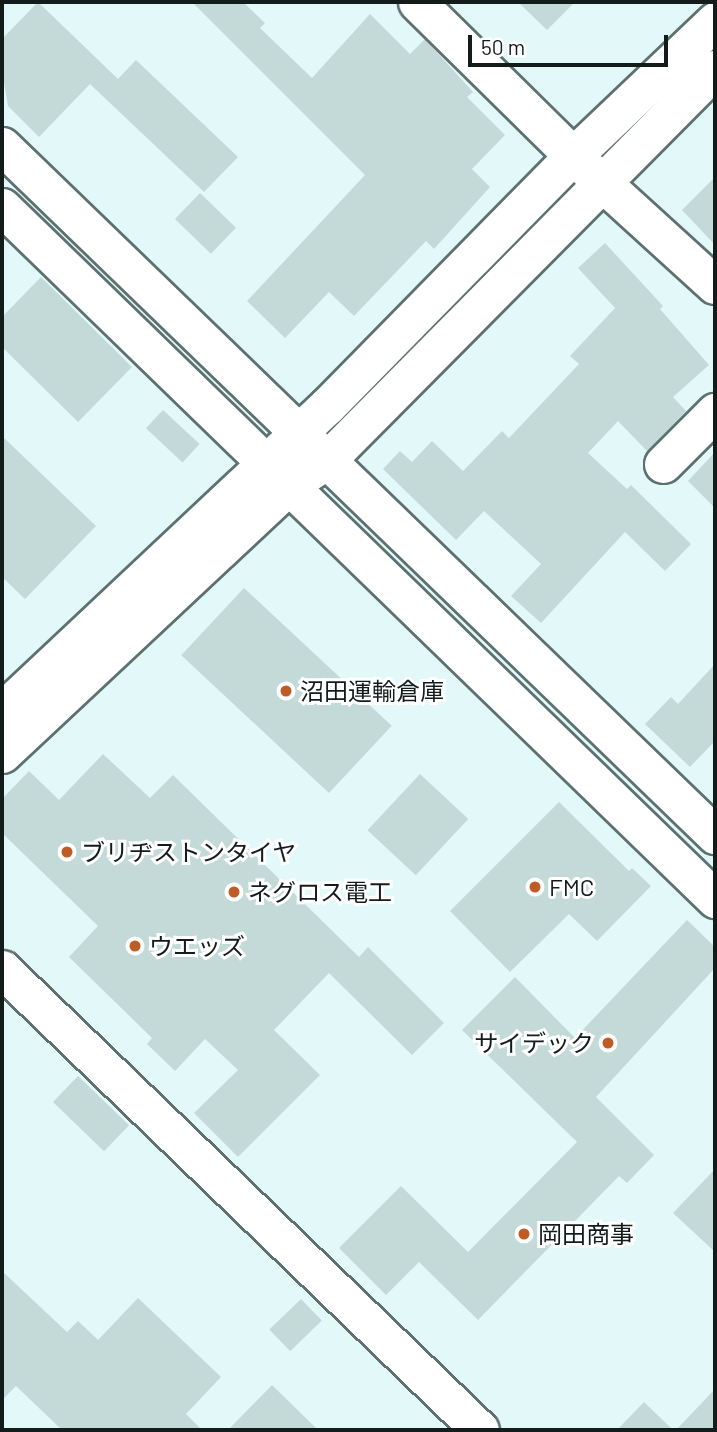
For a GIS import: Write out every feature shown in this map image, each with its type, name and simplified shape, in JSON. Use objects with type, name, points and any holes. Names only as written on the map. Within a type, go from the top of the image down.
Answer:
[{"type":"street","points":[[417,2],[573,156],[715,285]]},
{"type":"street","points":[[2,754],[277,474],[298,433],[573,156],[715,21]]},
{"type":"street","points":[[2,711],[277,474],[327,460],[600,181],[715,69]]},
{"type":"street","points":[[2,146],[715,835]]},
{"type":"street","points":[[2,207],[715,899]]},
{"type":"street","points":[[663,464],[715,412]]},
{"type":"street","points":[[2,969],[480,1430]]},
{"type":"building","points":[[38,2],[118,79],[136,60],[238,157],[204,192],[90,84],[39,137],[8,106],[2,71],[2,39]]},
{"type":"building","points":[[192,2],[243,2],[265,23],[260,28],[312,78],[370,14],[410,54],[425,39],[473,92],[467,97],[505,135],[472,169],[490,187],[434,249],[426,241],[354,316],[329,292],[285,338],[247,301],[365,175]]},
{"type":"building","points":[[518,2],[575,2],[547,30]]},
{"type":"building","points":[[715,177],[715,245],[682,210]]},
{"type":"building","points":[[200,193],[236,228],[211,254],[175,219]]},
{"type":"building","points":[[605,243],[663,306],[660,309],[709,365],[673,397],[686,411],[647,451],[618,421],[588,453],[627,489],[631,485],[691,544],[665,571],[625,532],[541,623],[511,596],[541,564],[484,511],[456,540],[383,469],[400,451],[412,462],[432,441],[463,471],[502,431],[509,438],[579,364],[570,356],[615,308],[578,268]]},
{"type":"building","points":[[41,277],[132,367],[78,422],[2,347],[2,317]]},
{"type":"building","points":[[163,410],[200,444],[183,462],[146,428]]},
{"type":"building","points":[[2,436],[96,526],[25,599],[2,577]]},
{"type":"building","points":[[715,452],[715,508],[688,481]]},
{"type":"building","name":"沼田運輸倉庫","points":[[244,588],[392,726],[329,793],[181,655]]},
{"type":"building","points":[[715,664],[715,741],[690,767],[645,724],[671,697],[678,704]]},
{"type":"building","points":[[103,754],[150,798],[173,775],[359,957],[368,947],[444,1023],[412,1055],[329,973],[274,1030],[320,1075],[238,1157],[194,1113],[238,1070],[205,1039],[175,1071],[147,1044],[152,1038],[69,957],[98,926],[2,833],[2,799],[29,771],[59,800]]},
{"type":"building","points":[[420,774],[468,819],[416,875],[367,830]]},
{"type":"building","name":"FMC","points":[[559,802],[629,871],[632,868],[651,886],[597,941],[569,914],[510,972],[450,911]]},
{"type":"building","points":[[687,920],[715,947],[715,968],[596,1097],[654,1155],[627,1183],[619,1176],[478,1320],[419,1262],[386,1295],[339,1248],[401,1186],[468,1252],[577,1142],[462,1030],[515,977],[575,1038]]},
{"type":"building","points":[[78,1076],[129,1125],[104,1151],[53,1102]]},
{"type":"building","points":[[715,1169],[715,1252],[673,1213]]},
{"type":"building","points":[[2,1271],[67,1332],[78,1321],[98,1340],[138,1298],[221,1377],[186,1414],[202,1430],[62,1430],[16,1386],[2,1400]]},
{"type":"building","points":[[301,1299],[322,1321],[290,1351],[269,1330]]},
{"type":"building","points":[[272,1385],[318,1430],[228,1430]]},
{"type":"building","points":[[715,1389],[715,1430],[676,1430]]},
{"type":"building","points":[[644,1402],[673,1430],[617,1430]]},
{"type":"place","name":"沼田運輸倉庫","points":[[286,691]]},
{"type":"place","name":"ブリヂストンタイヤ","points":[[67,852]]},
{"type":"place","name":"FMC","points":[[535,887]]},
{"type":"place","name":"ネグロス電工","points":[[234,892]]},
{"type":"place","name":"ウエッズ","points":[[135,946]]},
{"type":"place","name":"サイデック","points":[[608,1043]]},
{"type":"place","name":"岡田商事","points":[[524,1234]]}]
